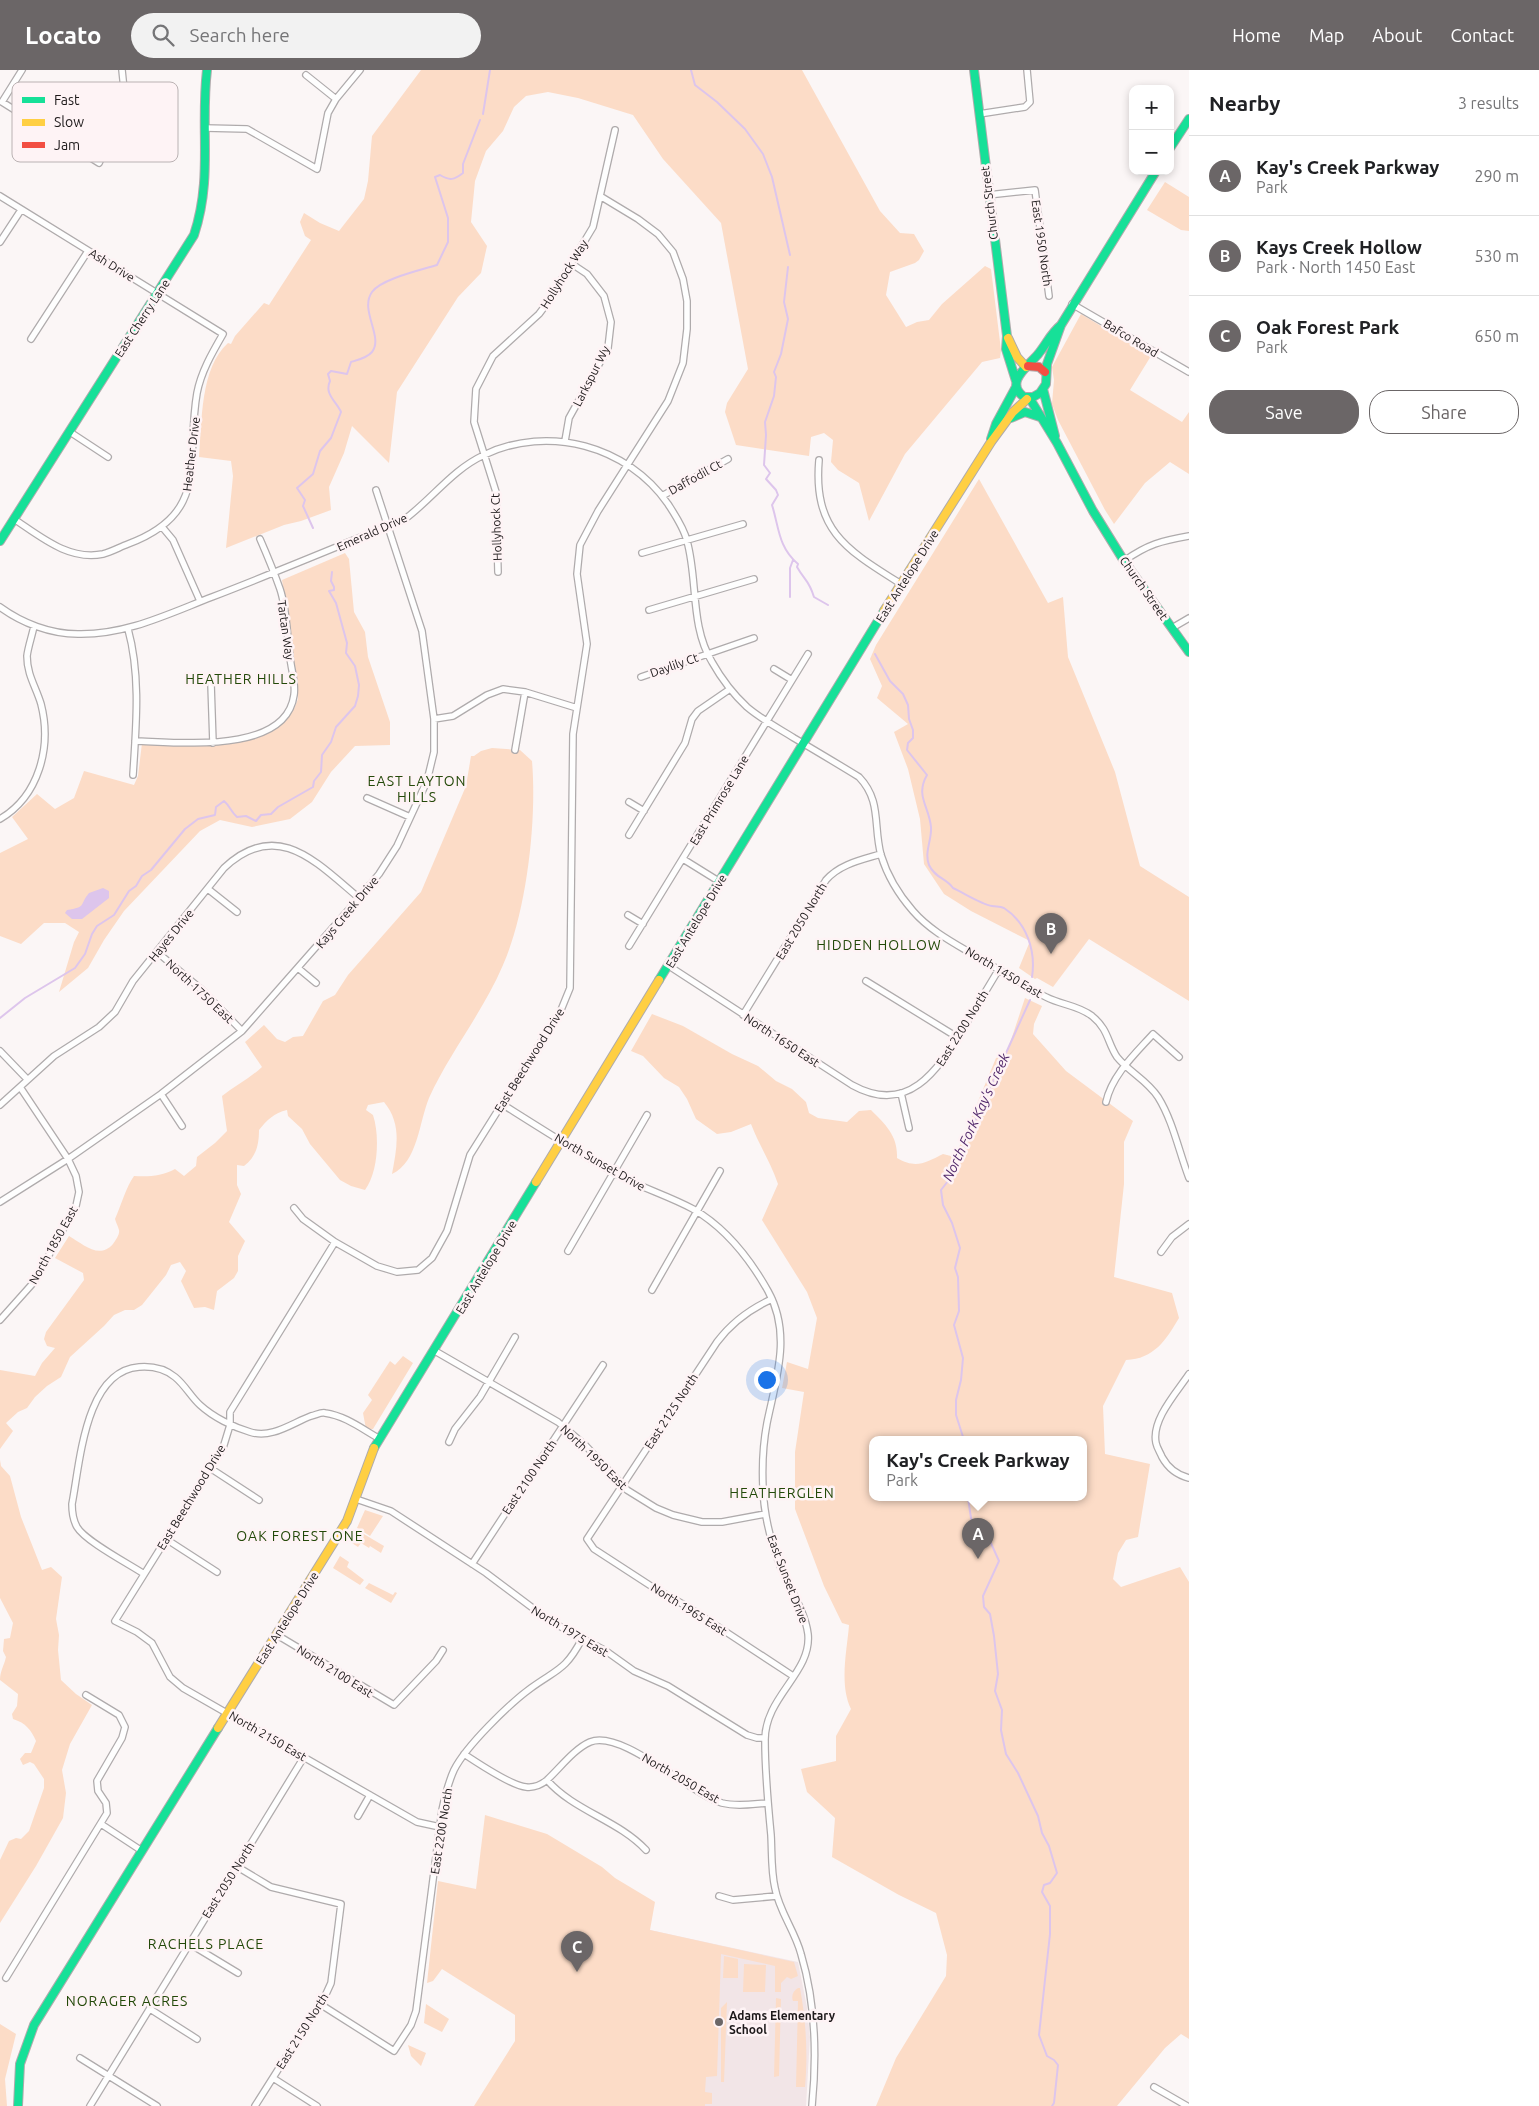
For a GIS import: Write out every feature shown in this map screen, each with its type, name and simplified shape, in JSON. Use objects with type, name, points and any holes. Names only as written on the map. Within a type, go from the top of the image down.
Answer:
[{"type":"main road","name":"East Cherry Lane","points":[[0,541],[187,249],[200,217],[206,177],[207,70]]},
{"type":"main road","name":"Church Street","points":[[974,70],[1007,336],[1006,349],[1016,384]]},
{"type":"main road","points":[[1174,142],[1189,119]]},
{"type":"main road","points":[[1061,325],[1052,332],[1042,350],[1019,374],[1016,384],[1018,393],[1028,399],[1035,397],[1043,389],[1046,381],[1045,372],[1050,355],[1060,335],[1061,325],[1072,304],[1153,175]]},
{"type":"main road","name":"Church Street","points":[[1007,336],[1017,357],[1027,366]]},
{"type":"main road","points":[[1027,366],[1039,367],[1045,372]]},
{"type":"main road","name":"East Antelope Drive","points":[[991,442],[996,424],[1016,384]]},
{"type":"main road","name":"Church Street","points":[[1043,389],[1057,443]]},
{"type":"main road","name":"Church Street","points":[[1028,399],[1057,443],[1093,511],[1124,561],[1189,652]]},
{"type":"main road","name":"East Antelope Drive","points":[[18,2106],[19,2069],[29,2035],[347,1520],[356,1499],[364,1469],[380,1439],[901,584],[991,442],[1028,399]]},
{"type":"main road","points":[[1008,421],[1023,412],[1040,417]]},
{"type":"street","points":[[14,82],[22,70]]},
{"type":"street","points":[[205,128],[247,129],[317,169],[328,112],[336,99],[360,70]]},
{"type":"street","points":[[979,114],[1025,107],[1030,102],[1027,70]]},
{"type":"street","points":[[306,75],[336,99]]},
{"type":"street","points":[[12,86],[2,102],[12,108]]},
{"type":"street","name":"Hollyhock Way","points":[[484,454],[474,422],[476,389],[493,356],[539,314],[548,302],[593,227],[615,130]]},
{"type":"street","name":"East 1950 North","points":[[988,195],[1035,190],[1049,296]]},
{"type":"street","name":"Ash Drive","points":[[0,196],[223,334]]},
{"type":"street","name":"East Beechwood Drive","points":[[294,1208],[303,1219],[335,1242],[377,1266],[397,1272],[418,1270],[432,1258],[447,1231],[454,1214],[470,1154],[561,1010],[570,988],[573,734],[587,644],[577,574],[580,545],[598,511],[668,401],[682,364],[688,329],[688,301],[684,279],[673,252],[658,234],[638,219],[600,196]]},
{"type":"street","points":[[0,242],[22,210]]},
{"type":"street","points":[[31,339],[88,251]]},
{"type":"street","name":"Larkspur Wy","points":[[565,441],[569,418],[608,348],[611,322],[604,296],[587,274],[572,264]]},
{"type":"street","name":"Bafco Road","points":[[1072,304],[1189,372]]},
{"type":"street","name":"Heather Drive","points":[[14,519],[60,550],[81,554],[103,554],[137,541],[163,528],[184,500],[190,483],[197,394],[203,372],[223,334]]},
{"type":"street","points":[[70,432],[108,457]]},
{"type":"street","name":"Emerald Drive","points":[[0,607],[14,617],[34,626],[77,634],[128,629],[274,573],[405,519],[424,505],[459,470],[484,454],[506,446],[534,440],[565,441],[599,450],[627,464],[650,481],[662,496],[678,520],[687,539],[698,622],[707,654],[730,689],[748,707],[766,721],[804,743]]},
{"type":"street","name":"Hollyhock Ct","points":[[484,454],[496,492],[498,572]]},
{"type":"street","name":"Daffodil Ct","points":[[662,496],[728,459]]},
{"type":"street","points":[[819,460],[818,492],[821,507],[828,523],[846,546],[864,561],[901,584]]},
{"type":"street","name":"Kays Creek Drive","points":[[0,1202],[68,1159],[161,1094],[242,1031],[359,898],[379,874],[397,846],[426,782],[434,752],[434,719],[422,631],[376,490]]},
{"type":"street","points":[[642,553],[744,524]]},
{"type":"street","points":[[163,528],[173,540],[200,601]]},
{"type":"street","points":[[1124,561],[1142,548],[1156,542],[1189,536]]},
{"type":"street","name":"Tartan Way","points":[[135,741],[232,742],[250,738],[277,724],[289,712],[294,694],[285,615],[280,590],[260,539]]},
{"type":"street","points":[[649,610],[754,579]]},
{"type":"street","name":"Church Street","points":[[1172,628],[1189,618]]},
{"type":"street","points":[[0,820],[22,800],[36,779],[46,741],[40,703],[30,677],[27,655],[34,626]]},
{"type":"street","points":[[128,629],[135,666],[133,776]]},
{"type":"street","name":"Daylily Ct","points":[[641,677],[754,638]]},
{"type":"street","name":"East Primrose Lane","points":[[629,946],[808,654]]},
{"type":"street","points":[[774,669],[792,680]]},
{"type":"street","points":[[211,684],[213,743]]},
{"type":"street","points":[[629,835],[685,743],[692,719],[698,711],[730,689]]},
{"type":"street","points":[[434,719],[453,716],[487,695],[503,690],[525,692],[577,708]]},
{"type":"street","points":[[515,750],[525,692]]},
{"type":"street","name":"North 1450 East","points":[[804,743],[859,777],[868,786],[874,799],[881,854],[892,880],[914,912],[940,934],[1046,997],[1072,1006],[1091,1016],[1106,1031],[1114,1051],[1126,1066],[1150,1086],[1158,1097],[1186,1163],[1189,1178]]},
{"type":"street","points":[[367,798],[410,817]]},
{"type":"street","points":[[629,802],[644,811]]},
{"type":"street","name":"Hayes Drive","points":[[0,1105],[54,1056],[99,1027],[115,1012],[133,981],[208,888],[237,856],[258,846],[281,846],[300,852],[318,864],[359,898]]},
{"type":"street","name":"East 2050 North","points":[[743,1015],[826,880],[841,867],[881,854]]},
{"type":"street","points":[[683,859],[720,882]]},
{"type":"street","points":[[208,888],[237,912]]},
{"type":"street","points":[[628,915],[643,924]]},
{"type":"street","name":"North 1750 East","points":[[157,952],[201,989],[242,1031]]},
{"type":"street","name":"North 1650 East","points":[[669,966],[861,1090],[881,1095],[901,1093]]},
{"type":"street","points":[[298,968],[316,983]]},
{"type":"street","name":"East 2200 North","points":[[901,1093],[918,1086],[926,1080],[942,1062],[999,969]]},
{"type":"street","points":[[866,981],[957,1038]]},
{"type":"street","points":[[1106,1102],[1111,1086],[1153,1034],[1179,1056]]},
{"type":"street","points":[[0,1051],[27,1079]]},
{"type":"street","name":"North 1850 East","points":[[0,1320],[34,1282],[76,1206],[78,1192],[76,1176],[68,1159],[20,1087]]},
{"type":"street","points":[[901,1093],[909,1128]]},
{"type":"street","points":[[161,1094],[182,1126]]},
{"type":"street","name":"North Sunset Drive","points":[[502,1104],[613,1172],[646,1190],[696,1211],[724,1233]]},
{"type":"street","points":[[568,1251],[647,1115]]},
{"type":"street","points":[[652,1290],[720,1171]]},
{"type":"street","points":[[1161,1252],[1172,1237],[1189,1224]]},
{"type":"street","name":"East Sunset Drive","points":[[724,1233],[748,1258],[772,1298],[780,1323],[782,1340],[781,1358],[766,1427],[763,1464],[765,1514],[780,1566],[803,1615],[808,1630],[809,1643],[806,1654],[770,1713],[764,1738],[774,1887],[794,1932],[808,1981],[815,2024],[816,2063],[812,2106]]},
{"type":"street","name":"East Beechwood Drive","points":[[115,1621],[223,1448],[230,1425],[230,1412],[335,1242]]},
{"type":"street","name":"East 2125 North","points":[[587,1539],[725,1331],[755,1307],[772,1298]]},
{"type":"street","points":[[449,1442],[455,1429],[472,1408],[488,1383],[514,1337]]},
{"type":"street","name":"North 1950 East","points":[[435,1351],[563,1426],[585,1445],[622,1485],[642,1501],[656,1508],[702,1522],[722,1522],[765,1514]]},
{"type":"street","name":"East 2100 North","points":[[472,1564],[604,1365]]},
{"type":"street","points":[[144,1574],[91,1540],[77,1528],[72,1514],[72,1504],[89,1414],[106,1384],[121,1373],[134,1368],[150,1366],[163,1370],[174,1376],[200,1406],[230,1425],[252,1433],[278,1432],[297,1421],[323,1412],[347,1419],[380,1439]]},
{"type":"street","points":[[1189,1374],[1158,1422],[1156,1444],[1164,1460],[1176,1472],[1189,1478]]},
{"type":"street","points":[[210,1468],[259,1500]]},
{"type":"street","name":"North 1975 East","points":[[356,1499],[391,1511],[472,1564],[550,1622],[606,1651],[634,1671],[668,1686],[747,1735],[764,1738]]},
{"type":"street","points":[[166,1539],[217,1572]]},
{"type":"street","name":"North 1965 East","points":[[587,1539],[594,1549],[688,1607],[793,1676]]},
{"type":"street","name":"North 2150 East","points":[[115,1621],[138,1632],[152,1643],[170,1677],[183,1688],[416,1822],[440,1827]]},
{"type":"street","name":"North 2100 East","points":[[277,1635],[394,1706],[436,1661],[443,1650]]},
{"type":"street","name":"East 2200 North","points":[[320,2004],[394,2051],[414,2018],[447,1785],[464,1754],[517,1700],[568,1663],[582,1638]]},
{"type":"street","points":[[6,1978],[107,1813],[106,1803],[98,1791],[97,1781],[122,1738],[125,1727],[119,1715],[86,1695]]},
{"type":"street","name":"North 2050 East","points":[[547,1780],[582,1747],[591,1742],[608,1740],[625,1747],[720,1802],[740,1805],[768,1803]]},
{"type":"street","points":[[464,1754],[517,1785],[526,1787],[536,1786],[547,1780],[568,1798],[635,1838],[646,1850]]},
{"type":"street","name":"East 2050 North","points":[[90,2106],[304,1757]]},
{"type":"street","points":[[358,1816],[370,1795]]},
{"type":"street","points":[[101,1824],[142,1851]]},
{"type":"street","name":"East 2150 North","points":[[236,1866],[271,1887],[341,1904],[330,1983],[320,2004],[255,2106]]},
{"type":"street","points":[[60,1890],[63,1900]]},
{"type":"street","points":[[718,1896],[733,1900],[777,1896]]},
{"type":"street","points":[[190,1944],[238,1973]]},
{"type":"street","points":[[150,2009],[197,2039]]},
{"type":"street","points":[[80,2058],[156,2106]]},
{"type":"street","points":[[273,2078],[317,2106]]},
{"type":"street","points":[[1154,2087],[1188,2106]]},
{"type":"shaded area","points":[[421,70],[802,70],[880,211],[900,233],[914,234],[924,251],[915,263],[890,272],[886,295],[906,327],[917,322],[929,320],[942,304],[985,266],[991,269],[1001,350],[1000,358],[982,362],[905,454],[869,521],[859,483],[838,470],[831,462],[833,440],[824,433],[811,437],[809,456],[736,445],[725,412],[727,403],[748,369],[721,223],[663,159],[633,115],[578,98],[548,92],[526,96],[514,107],[503,131],[486,151],[475,181],[471,222],[487,246],[481,273],[458,297],[397,392],[389,463],[352,426],[344,453],[329,487],[331,510],[284,525],[226,548],[233,476],[231,461],[199,457],[204,396],[212,366],[228,343],[231,344],[235,336],[264,303],[269,305],[311,240],[305,236],[300,222],[304,213],[320,223],[339,231],[364,199],[368,181],[372,136]]},
{"type":"shaded area","points":[[1165,182],[1189,197],[1189,231],[1181,230],[1147,210]]},
{"type":"shaded area","points":[[1081,314],[1151,356],[1130,390],[1182,422],[1189,412],[1189,474],[1170,462],[1145,483],[1114,524],[1058,420],[1052,404],[1054,380],[1052,367]]},
{"type":"shaded area","points":[[979,479],[1048,603],[1063,597],[1068,657],[1115,772],[1140,866],[1189,897],[1189,1001],[1089,939],[1053,987],[1037,978],[1035,979],[1019,968],[1030,941],[971,911],[944,894],[924,864],[920,819],[908,769],[894,732],[908,724],[877,698],[882,686],[870,659],[876,645]]},
{"type":"shaded area","points":[[345,553],[349,559],[354,612],[365,632],[368,657],[390,722],[390,745],[355,746],[331,772],[312,802],[290,819],[252,827],[220,820],[200,831],[124,911],[88,968],[59,992],[74,942],[79,932],[65,923],[44,923],[21,944],[0,936],[0,853],[28,839],[12,817],[37,794],[55,809],[74,798],[84,771],[134,785],[138,776],[142,743],[219,744],[272,729],[282,724],[294,709],[298,699],[290,628],[282,580]]},
{"type":"shaded area","points":[[492,748],[520,750],[532,761],[533,810],[524,892],[511,943],[503,965],[486,999],[437,1081],[407,1160],[401,1168],[392,1174],[397,1136],[396,1127],[390,1110],[384,1102],[368,1105],[366,1110],[373,1115],[377,1143],[373,1174],[365,1190],[340,1180],[310,1144],[302,1129],[288,1116],[287,1110],[271,1117],[259,1130],[254,1155],[244,1166],[237,1165],[237,1185],[241,1194],[229,1222],[245,1241],[238,1256],[238,1271],[234,1278],[217,1291],[214,1310],[205,1307],[194,1308],[181,1281],[186,1271],[180,1262],[171,1265],[166,1275],[142,1305],[134,1310],[125,1310],[114,1315],[70,1357],[61,1377],[47,1386],[27,1408],[18,1412],[6,1423],[13,1431],[0,1449],[0,1370],[35,1376],[42,1363],[55,1348],[47,1346],[44,1339],[46,1332],[84,1280],[83,1273],[55,1258],[69,1236],[97,1251],[108,1249],[118,1235],[119,1230],[115,1219],[134,1176],[155,1176],[175,1169],[184,1176],[196,1166],[197,1157],[227,1131],[222,1096],[262,1067],[245,1042],[264,1025],[277,1039],[285,1042],[293,1037],[303,1036],[323,1001],[335,995],[348,975],[421,892],[466,786],[471,756]]},
{"type":"shaded area","points":[[103,888],[109,891],[109,898],[82,919],[72,919],[65,913],[67,910],[82,905],[89,893]]},
{"type":"shaded area","points":[[1025,998],[1042,1006],[1034,1024],[1033,1034],[1066,1071],[1133,1121],[1124,1142],[1124,1184],[1114,1277],[1172,1293],[1179,1318],[1164,1341],[1152,1352],[1136,1359],[1126,1360],[1103,1406],[1105,1454],[1150,1464],[1138,1537],[1126,1540],[1118,1553],[1113,1579],[1121,1587],[1180,1567],[1189,1582],[1189,2039],[1181,2034],[1165,2048],[1117,2106],[876,2106],[896,2058],[946,1976],[947,1955],[936,1913],[899,1895],[832,1857],[835,1818],[807,1792],[801,1769],[836,1761],[836,1736],[851,1709],[845,1689],[849,1625],[842,1623],[824,1586],[795,1509],[795,1452],[804,1392],[782,1388],[787,1362],[808,1369],[817,1318],[807,1292],[762,1220],[778,1184],[751,1124],[731,1132],[717,1134],[696,1119],[679,1087],[664,1078],[643,1056],[631,1051],[652,1014],[683,1026],[732,1054],[758,1066],[776,1081],[792,1089],[806,1102],[809,1113],[818,1118],[847,1122],[859,1111],[871,1110],[890,1131],[897,1150],[897,1158],[915,1164],[926,1162],[943,1154],[955,1157],[996,1058],[1007,1052]]},
{"type":"shaded area","points":[[403,1356],[413,1363],[373,1429],[366,1429],[363,1413],[372,1400],[368,1395],[390,1361],[395,1365]]},
{"type":"shaded area","points":[[0,1460],[1,1466],[10,1476],[21,1517],[42,1570],[51,1567],[62,1577],[56,1619],[59,1635],[58,1650],[61,1680],[92,1705],[70,1744],[62,1770],[66,1793],[63,1818],[36,1866],[0,1923],[0,1860],[9,1841],[16,1838],[21,1839],[29,1831],[44,1788],[44,1779],[34,1764],[30,1762],[23,1765],[20,1759],[25,1753],[31,1753],[36,1741],[28,1727],[13,1719],[12,1714],[17,1706],[18,1694],[0,1680],[6,1657],[3,1651],[4,1639],[10,1638],[13,1623],[0,1598]]},
{"type":"shaded area","points":[[365,1510],[383,1516],[370,1536],[357,1528]]},
{"type":"shaded area","points":[[357,1530],[384,1546],[381,1553],[370,1546],[369,1548],[361,1543],[358,1547],[349,1541]]},
{"type":"shaded area","points":[[340,1556],[349,1562],[347,1567],[364,1580],[360,1585],[333,1568]]},
{"type":"shaded area","points":[[369,1583],[393,1595],[395,1592],[397,1593],[391,1603],[365,1588]]},
{"type":"shaded area","points":[[485,1815],[547,1834],[655,1902],[650,1930],[794,1962],[798,1976],[791,1979],[787,1977],[781,1983],[781,1992],[775,1992],[775,1966],[721,1954],[717,2076],[706,2077],[705,2092],[712,2093],[712,2104],[705,2104],[705,2106],[474,2106],[515,2041],[515,2015],[442,1969],[433,1981],[427,1983],[438,1881],[476,1889]]},
{"type":"shaded area","name":"Adams Elementary School","points":[[650,1930],[798,1962],[807,2007],[810,2037],[806,2106],[609,2106]]},
{"type":"shaded area","points":[[724,1956],[738,1959],[738,1978],[723,1978]]},
{"type":"shaded area","points":[[744,1964],[766,1965],[765,1992],[743,1992]]},
{"type":"shaded area","points":[[800,1988],[805,2025],[805,2087],[796,2087],[798,2001],[793,2001],[792,1997]]},
{"type":"shaded area","points":[[776,1998],[781,1999],[779,2076],[774,2077]]},
{"type":"shaded area","points":[[727,2002],[724,2082],[721,2082],[721,2008]]},
{"type":"shaded area","points":[[426,2004],[449,2019],[442,2032],[424,2023]]},
{"type":"shaded area","points":[[0,2024],[16,2034],[5,2079],[7,2106],[0,2106]]},
{"type":"shaded area","points":[[408,2045],[426,2053],[421,2066],[411,2056]]},
{"type":"waterway","points":[[483,114],[490,70]]},
{"type":"waterway","name":"North Fork Kay's Creek","points":[[691,70],[695,85],[717,102],[745,129],[763,154],[772,177],[790,255]]},
{"type":"waterway","points":[[313,528],[303,506],[305,500],[297,488],[313,474],[320,451],[331,438],[341,412],[328,390],[330,381],[328,374],[331,371],[347,374],[351,362],[365,357],[372,352],[375,346],[375,339],[368,307],[372,292],[392,279],[437,265],[448,242],[448,218],[435,177],[440,175],[452,179],[463,173],[463,164],[480,120]]},
{"type":"waterway","name":"North Fork Kay's Creek","points":[[788,267],[784,302],[788,319],[781,354],[774,372],[776,377],[774,396],[765,422],[764,465],[770,473],[766,479],[778,495],[772,505],[786,551],[798,564],[797,567],[809,584],[814,597],[828,605]]},
{"type":"waterway","points":[[790,597],[790,568],[793,560]]},
{"type":"waterway","points":[[0,1018],[25,998],[75,968],[85,954],[97,926],[114,915],[129,891],[136,886],[142,876],[151,870],[185,829],[198,819],[215,815],[216,807],[224,801],[237,817],[246,816],[256,821],[261,815],[271,814],[278,807],[313,787],[314,781],[321,772],[322,755],[331,742],[336,727],[355,706],[359,685],[355,666],[346,653],[347,643],[336,603],[329,591],[334,590],[331,581],[332,572]]},
{"type":"waterway","name":"North Fork Kay's Creek","points":[[875,654],[890,681],[903,694],[908,705],[913,738],[908,743],[907,750],[927,775],[922,795],[931,827],[927,855],[929,865],[934,873],[953,888],[983,903],[1004,908],[1019,921],[1031,948],[1033,957],[1032,977]]},
{"type":"waterway","name":"North Fork Kay's Creek","points":[[963,1436],[956,1415],[956,1400],[961,1380],[963,1358],[954,1325],[959,1311],[958,1277],[955,1268],[960,1248],[952,1223],[943,1205],[941,1190],[948,1181],[1030,1000]]},
{"type":"waterway","name":"North Fork Kay's Creek","points":[[968,1501],[971,1518],[976,1530],[990,1541],[999,1561],[983,1596],[984,1607],[990,1614],[994,1636],[998,1674],[995,1691],[1002,1710],[1001,1730],[1006,1754],[1018,1773],[1038,1816],[1042,1833],[1049,1846],[1057,1873],[1050,1883],[1044,1885],[1042,1892],[1050,1906],[1050,1934],[1039,2035],[1047,2056],[1058,2065],[1054,2103],[1052,2106]]},
{"type":"traffic: fast","points":[[0,541],[194,235],[200,214],[205,173],[205,91],[207,70]]},
{"type":"traffic: fast","points":[[974,70],[1007,336],[1006,349],[1016,381]]},
{"type":"traffic: fast","points":[[1174,142],[1189,119]]},
{"type":"traffic: fast","points":[[1061,325],[1154,175]]},
{"type":"traffic: fast","points":[[1061,325],[1047,364],[1046,384],[1040,393],[1033,397],[1024,397],[1018,391],[1016,385],[1020,374],[1061,325]]},
{"type":"traffic: fast","points":[[991,439],[996,424],[1016,387]]},
{"type":"traffic: fast","points":[[1043,389],[1055,436]]},
{"type":"traffic: fast","points":[[1030,399],[1057,443],[1093,511],[1124,561],[1189,652]]},
{"type":"traffic: fast","points":[[1011,418],[1025,412],[1040,417]]},
{"type":"traffic: fast","points":[[659,980],[884,611]]},
{"type":"traffic: fast","points":[[374,1448],[536,1182]]},
{"type":"traffic: fast","points":[[18,2106],[20,2064],[34,2025],[218,1728]]},
{"type":"traffic: slow","points":[[1008,338],[1017,357],[1026,367]]},
{"type":"traffic: slow","points":[[884,611],[991,442],[1013,412],[1027,399]]},
{"type":"traffic: slow","points":[[536,1182],[659,980]]},
{"type":"traffic: slow","points":[[218,1728],[347,1521],[374,1448]]},
{"type":"traffic: jam","points":[[1028,366],[1039,367],[1045,372]]},
{"type":"place","name":"Kays Creek Hollow","points":[[1051,954]]},
{"type":"place","name":"Kay's Creek Parkway","points":[[978,1559]]},
{"type":"place","name":"Oak Forest Park","points":[[577,1972]]},
{"type":"place","name":"Adams Elementary School","points":[[719,2022]]},
{"type":"district","name":"HEATHER HILLS","points":[[241,679]]},
{"type":"district","name":"EAST LAYTON HILLS","points":[[417,790]]},
{"type":"district","name":"HIDDEN HOLLOW","points":[[879,945]]},
{"type":"district","name":"HEATHERGLEN","points":[[782,1493]]},
{"type":"district","name":"OAK FOREST ONE","points":[[300,1536]]},
{"type":"district","name":"RACHELS PLACE","points":[[206,1944]]},
{"type":"district","name":"NORAGER ACRES","points":[[127,2001]]}]
